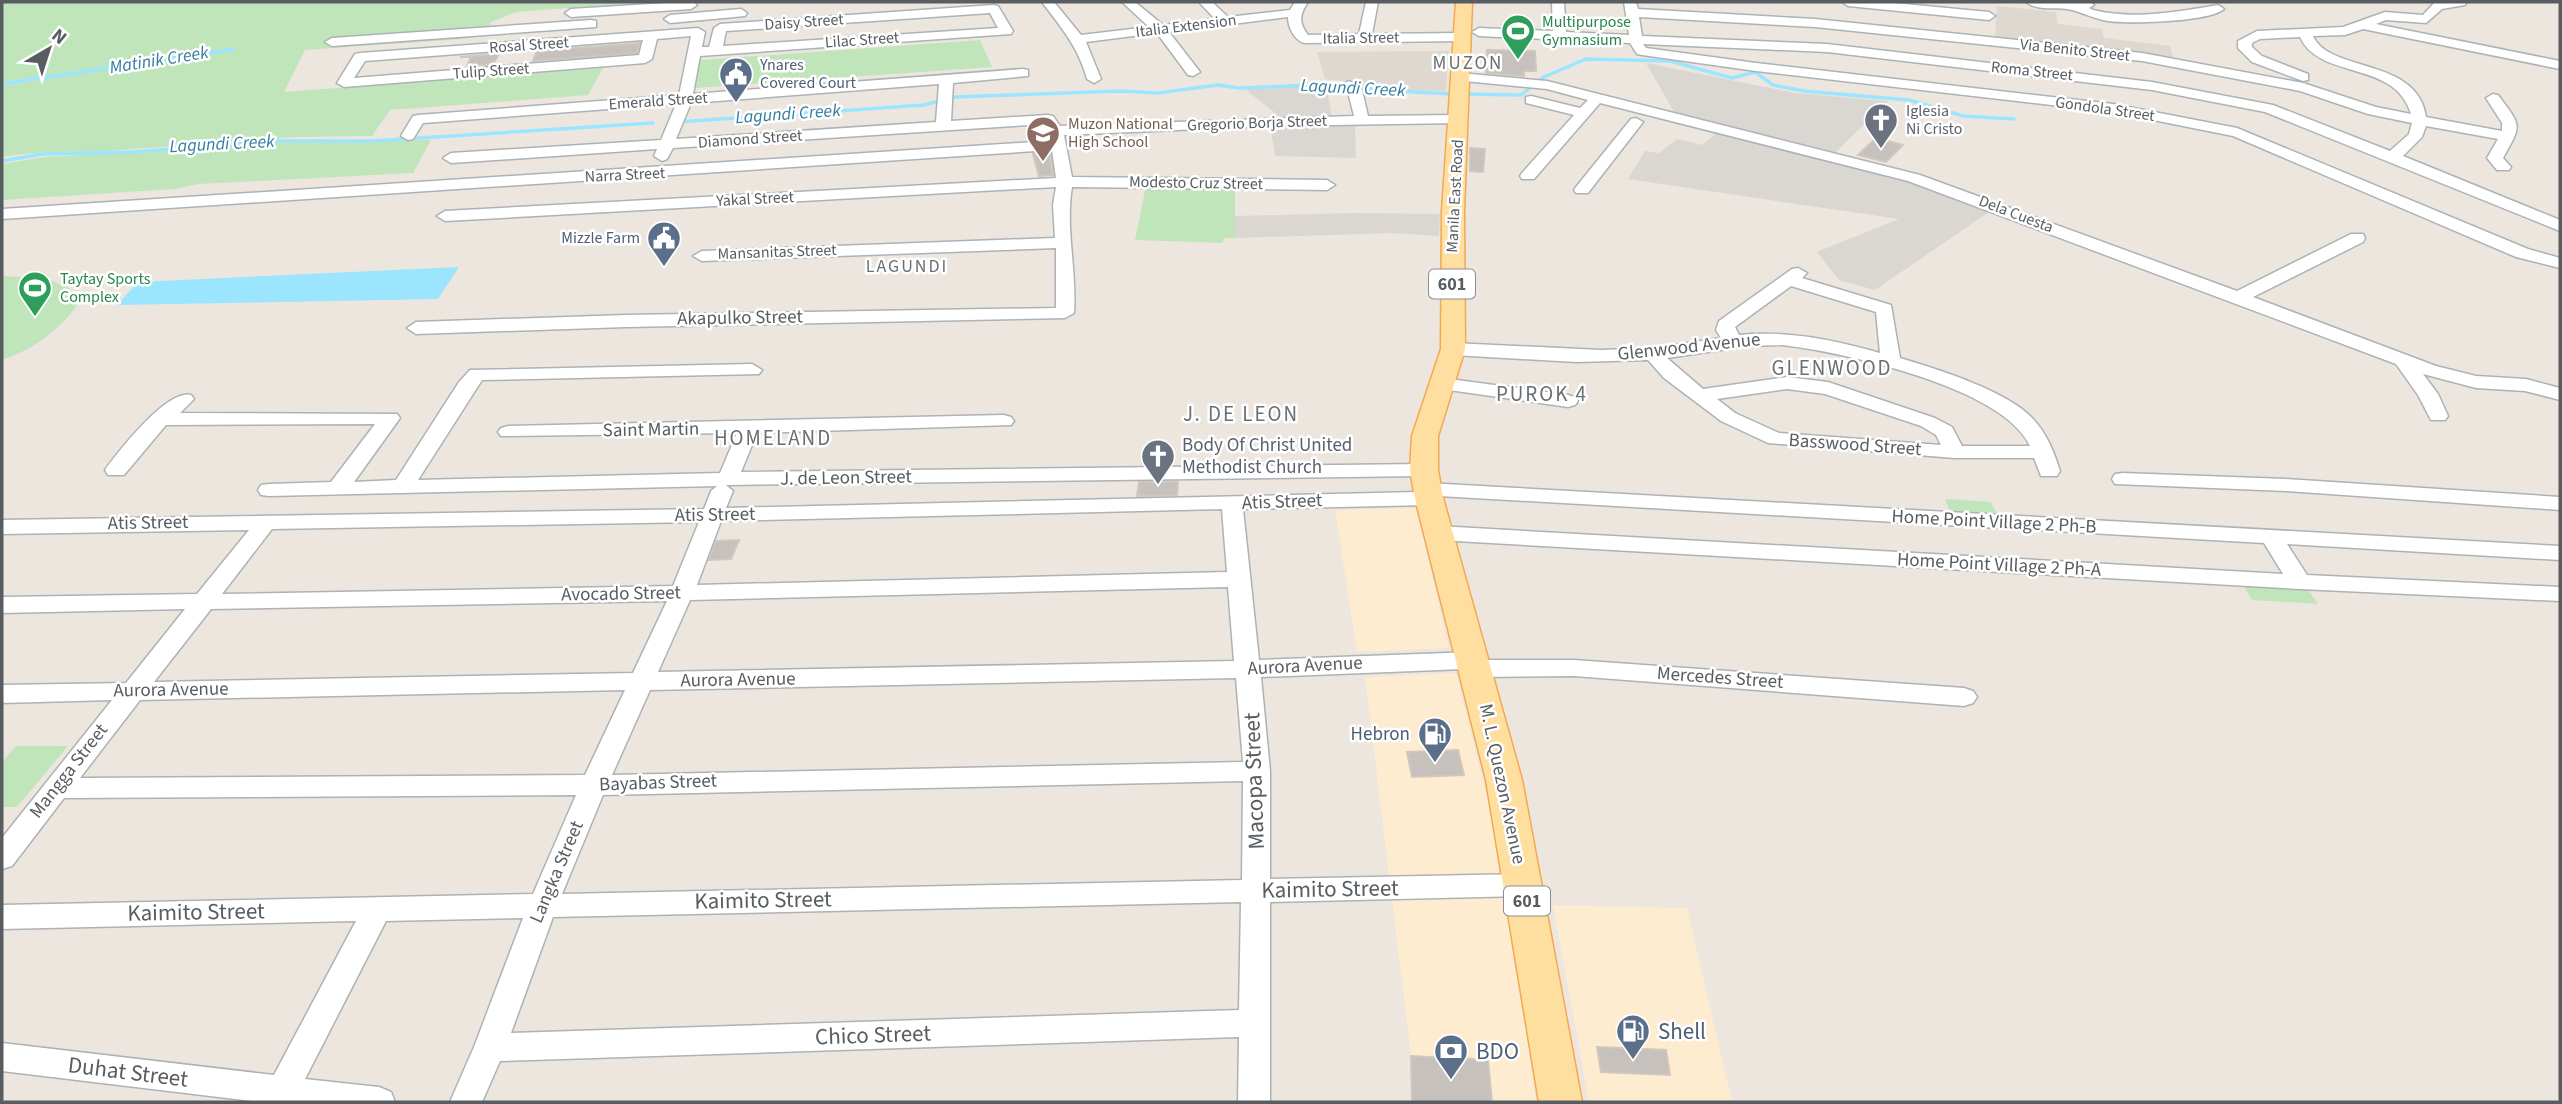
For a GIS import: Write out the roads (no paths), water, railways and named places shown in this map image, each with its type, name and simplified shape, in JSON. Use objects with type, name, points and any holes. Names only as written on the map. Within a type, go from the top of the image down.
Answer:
[{"type":"main road","name":"Manila East Road","points":[[1427,486],[1425,436],[1453,349],[1451,258],[1459,88],[1466,37],[1464,2]]},
{"type":"main road","points":[[1466,37],[1480,2]]},
{"type":"main road","name":"M. L. Quezon Avenue","points":[[1427,486],[1504,780],[1561,1102]]},
{"type":"street","points":[[332,43],[692,11],[738,2]]},
{"type":"street","points":[[362,28],[902,2]]},
{"type":"street","points":[[1048,2],[1079,38],[1089,57],[1094,79]]},
{"type":"street","points":[[1128,2],[1160,29],[1193,72]]},
{"type":"street","points":[[1205,2],[1226,21]]},
{"type":"street","points":[[1365,38],[1372,2]]},
{"type":"street","points":[[1558,2],[1560,35]]},
{"type":"street","points":[[1848,2],[1989,9],[1995,95]]},
{"type":"street","points":[[2032,2],[2053,6],[2116,4]]},
{"type":"street","points":[[2074,6],[2088,15],[2105,18],[2178,16],[2218,9],[2202,2]]},
{"type":"street","points":[[2303,87],[2309,84],[2305,79],[2257,59],[2245,48],[2245,41],[2257,36],[2325,34],[2363,25],[2385,16],[2426,19],[2438,6],[2461,2]]},
{"type":"street","name":"Italia Extension","points":[[1079,38],[1226,21],[1297,7]]},
{"type":"street","name":"Italia Street","points":[[1297,7],[1295,26],[1304,39],[1466,37]]},
{"type":"street","points":[[1631,8],[1636,38]]},
{"type":"street","name":"Via Benito Street","points":[[1631,8],[1781,20],[2142,57],[2303,87],[2373,111],[2509,137]]},
{"type":"street","name":"Lilac Street","points":[[692,58],[715,50],[757,42],[796,45],[836,36],[951,28],[1006,31],[993,9]]},
{"type":"street","name":"Daisy Street","points":[[715,50],[720,28],[993,9]]},
{"type":"street","points":[[2363,25],[2560,65]]},
{"type":"street","points":[[796,45],[799,30]]},
{"type":"street","name":"Rosal Street","points":[[360,57],[445,51],[509,53],[605,45],[651,36],[698,32],[692,58]]},
{"type":"street","points":[[2305,33],[2316,51],[2379,73],[2396,84],[2417,104],[2422,122],[2411,144],[2393,156]]},
{"type":"street","name":"Roma Street","points":[[1466,37],[1560,35],[1827,48],[2152,86],[2268,108],[2393,156],[2560,226]]},
{"type":"street","name":"Tulip Street","points":[[360,57],[344,83],[645,59],[651,36]]},
{"type":"street","name":"Gondola Street","points":[[1636,38],[1637,46],[1642,51],[1653,53],[2113,108],[2236,132],[2522,253],[2560,263]]},
{"type":"street","points":[[437,64],[445,51]]},
{"type":"street","points":[[398,66],[406,54]]},
{"type":"street","points":[[658,173],[685,99],[692,58]]},
{"type":"street","name":"Emerald Street","points":[[418,119],[1023,74]]},
{"type":"street","points":[[943,128],[946,80]]},
{"type":"street","name":"Dela Cuesta","points":[[1459,88],[1540,83],[1588,107],[1933,184],[2404,362],[2476,382],[2526,385],[2560,394]]},
{"type":"street","points":[[1349,85],[1355,90],[1363,120]]},
{"type":"street","points":[[2493,98],[2509,120],[2509,137],[2495,158],[2503,167]]},
{"type":"street","points":[[1531,100],[1588,107],[1670,130]]},
{"type":"street","points":[[1528,176],[1588,107]]},
{"type":"street","points":[[408,136],[418,119]]},
{"type":"street","name":"Gregorio Borja Street","points":[[1054,132],[1459,119]]},
{"type":"street","points":[[1582,190],[1636,122]]},
{"type":"street","name":"Diamond Street","points":[[463,138],[451,158],[943,128],[1054,132]]},
{"type":"street","points":[[1054,132],[1065,183],[1061,205],[1063,243]]},
{"type":"street","name":"Narra Street","points":[[191,202],[658,173],[1054,132]]},
{"type":"street","points":[[618,207],[635,174]]},
{"type":"street","name":"Modesto Cruz Street","points":[[1065,183],[1327,185]]},
{"type":"street","name":"Yakal Street","points":[[445,216],[1065,183]]},
{"type":"street","points":[[2,214],[191,202]]},
{"type":"street","points":[[2238,298],[2357,238]]},
{"type":"street","name":"Mansanitas Street","points":[[702,256],[1063,243]]},
{"type":"street","name":"Akapulko Street","points":[[416,328],[626,321],[1065,313],[1067,287],[1063,243]]},
{"type":"street","points":[[1732,340],[1725,330],[1727,325],[1794,276],[1885,309],[1891,362]]},
{"type":"street","name":"Glenwood Avenue","points":[[1453,349],[1534,355],[1652,354],[1732,340],[1813,342],[1891,362],[1963,388],[2001,406],[2024,420],[2046,461]]},
{"type":"street","name":"Basswood Street","points":[[1652,354],[1671,374],[1728,416],[1774,439],[2046,461]]},
{"type":"street","points":[[2404,362],[2428,394],[2438,416]]},
{"type":"street","points":[[403,487],[469,382],[477,374],[752,369]]},
{"type":"street","points":[[1701,395],[1787,383],[1828,388],[1928,422],[1945,431],[1955,452]]},
{"type":"street","points":[[1442,384],[1568,401]]},
{"type":"street","points":[[116,470],[156,424],[184,399]]},
{"type":"street","points":[[164,419],[390,418],[338,488]]},
{"type":"street","name":"Saint Martin","points":[[508,432],[1004,421]]},
{"type":"street","name":"Langka Street","points":[[466,1102],[543,904],[682,593],[749,428]]},
{"type":"street","points":[[2123,479],[2286,485],[2560,504]]},
{"type":"street","name":"J. de Leon Street","points":[[269,490],[403,487],[720,495],[1427,486]]},
{"type":"street","name":"Atis Street","points":[[2,527],[267,521],[720,495],[1232,503],[1427,486]]},
{"type":"street","name":"Home Point Village 2 Ph-B","points":[[1427,486],[2560,553]]},
{"type":"street","name":"Macopa Street","points":[[1232,503],[1257,771],[1254,1102]]},
{"type":"street","name":"Mangga Street","points":[[2,858],[202,600],[267,521]]},
{"type":"street","name":"Home Point Village 2 Ph-A","points":[[1438,533],[2300,582],[2560,594]]},
{"type":"street","points":[[2272,538],[2300,582]]},
{"type":"street","name":"Avocado Street","points":[[2,605],[682,593],[1239,579]]},
{"type":"street","name":"Aurora Avenue","points":[[2,694],[1475,665]]},
{"type":"street","name":"Mercedes Street","points":[[1475,665],[1574,668],[1964,697]]},
{"type":"street","name":"Bayabas Street","points":[[58,788],[594,785],[1257,771]]},
{"type":"street","name":"Kaimito Street","points":[[2,917],[1524,885]]},
{"type":"street","points":[[282,1091],[378,908]]},
{"type":"street","name":"Chico Street","points":[[490,1046],[1255,1023]]},
{"type":"street","name":"Duhat Street","points":[[2,1057],[379,1102]]},
{"type":"water","points":[[459,267],[438,299],[117,305],[138,282]]},
{"type":"waterway","name":"Matinik Creek","points":[[2,84],[234,49]]},
{"type":"waterway","name":"Lagundi Creek","points":[[1464,94],[1521,95],[1544,77],[1586,59],[1670,61],[1732,78],[1755,72],[1773,85],[1804,91],[1909,100],[1963,116],[2014,119]]},
{"type":"waterway","name":"Lagundi Creek","points":[[677,122],[924,105],[954,97],[1121,91],[1158,93],[1218,85],[1239,88],[1347,84],[1356,89],[1454,94]]},
{"type":"waterway","name":"Lagundi Creek","points":[[2,161],[42,154],[132,152],[278,141],[373,141],[653,123]]},
{"type":"place","name":"Multipurpose Gymnasium","points":[[1518,61]]},
{"type":"place","name":"Ynares Covered Court","points":[[736,104]]},
{"type":"place","name":"Iglesia Ni Cristo","points":[[1881,150]]},
{"type":"place","name":"Muzon National High School","points":[[1043,163]]},
{"type":"place","name":"Mizzle Farm","points":[[664,268]]},
{"type":"place","name":"Taytay Sports Complex","points":[[35,318]]},
{"type":"place","name":"Body Of Christ United Methodist Church","points":[[1158,486]]},
{"type":"place","name":"Hebron","points":[[1435,764]]},
{"type":"place","name":"Shell","points":[[1633,1061]]},
{"type":"place","name":"BDO","points":[[1451,1081]]},
{"type":"district","name":"MUZON","points":[[1468,63]]},
{"type":"district","name":"LAGUNDI","points":[[907,266]]},
{"type":"district","name":"GLENWOOD","points":[[1832,368]]},
{"type":"district","name":"PUROK 4","points":[[1542,394]]},
{"type":"district","name":"J. DE LEON","points":[[1241,414]]},
{"type":"district","name":"HOMELAND","points":[[773,438]]}]
